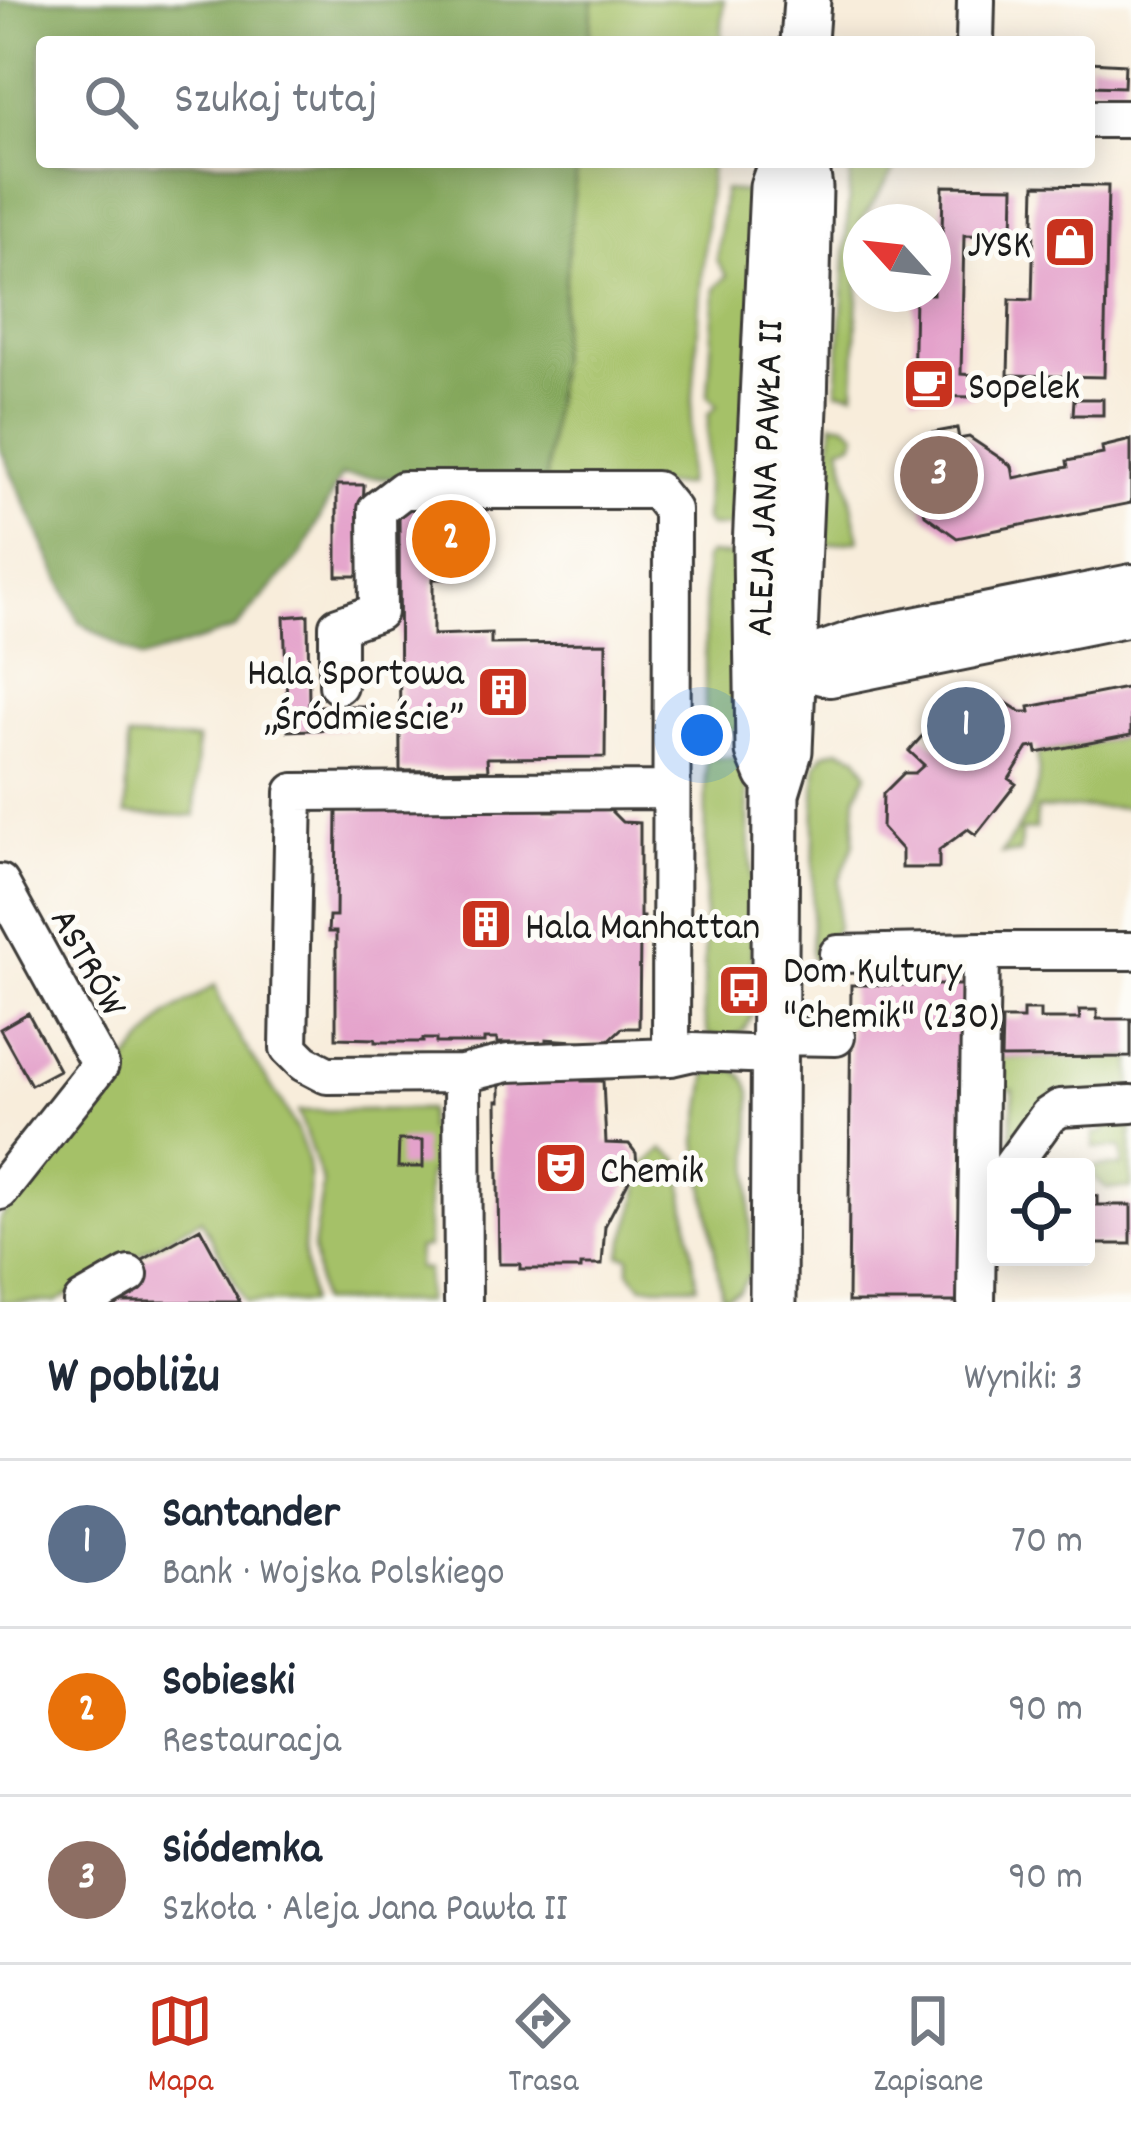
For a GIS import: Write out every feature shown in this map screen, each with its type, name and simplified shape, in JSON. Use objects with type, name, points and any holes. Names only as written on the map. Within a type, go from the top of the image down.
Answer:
[{"type":"main road","points":[[804,36],[807,0]]},
{"type":"main road","name":"ALEJA JANA PAWŁA II","points":[[775,612],[755,548],[773,187],[780,168]]},
{"type":"main road","name":"ALEJA JANA PAWŁA II","points":[[773,1302],[776,793],[789,751],[773,683],[775,612],[805,386],[807,168]]},
{"type":"street","points":[[975,36],[976,0]]},
{"type":"street","points":[[1095,119],[1131,119]]},
{"type":"street","points":[[338,685],[338,626],[378,612],[377,511],[403,490],[656,490],[672,510],[671,1058]]},
{"type":"street","points":[[773,683],[809,655],[863,636],[1131,583]]},
{"type":"street","points":[[775,612],[863,636]]},
{"type":"street","points":[[773,683],[830,678],[1131,617]]},
{"type":"street","points":[[670,790],[295,792],[289,1048],[327,1075],[462,1074],[508,1063],[671,1058],[836,1037]]},
{"type":"street","name":"ASTRÓW","points":[[0,884],[100,1065],[0,1191]]},
{"type":"street","points":[[981,951],[994,1158]]},
{"type":"street","points":[[838,954],[1131,951]]},
{"type":"street","points":[[462,1074],[463,1302]]},
{"type":"street","points":[[1008,1158],[1060,1108],[1131,1104]]},
{"type":"street","points":[[976,1302],[987,1227]]},
{"type":"street","points":[[82,1302],[129,1275]]},
{"type":"green space","points":[[0,0],[593,0],[590,36],[36,36],[36,168],[576,168],[545,485],[341,476],[302,554],[235,629],[141,659],[79,622],[0,448]]},
{"type":"green space","points":[[593,0],[724,0],[721,36],[590,36]]},
{"type":"green space","points":[[576,168],[711,168],[686,485],[545,485]]},
{"type":"green space","points":[[851,168],[894,170],[872,204],[848,204]]},
{"type":"green space","points":[[724,190],[761,193],[739,527],[710,526],[705,521],[708,415],[717,406],[708,395],[715,288],[727,276],[717,260]]},
{"type":"green space","points":[[843,293],[843,312],[857,312],[854,393],[837,391]]},
{"type":"green space","points":[[833,422],[857,433],[853,443],[841,446],[859,540],[826,545]]},
{"type":"green space","points":[[709,554],[737,556],[743,730],[705,726],[705,559]]},
{"type":"green space","points":[[1129,736],[1131,807],[1037,809],[1036,829],[1021,831],[1020,853],[1001,854],[1035,795],[1037,753]]},
{"type":"green space","points":[[128,738],[197,740],[195,816],[126,814]]},
{"type":"green space","points":[[839,749],[858,756],[867,773],[856,797],[854,844],[839,881],[837,927],[819,972],[811,955],[816,765],[825,753]]},
{"type":"green space","points":[[709,758],[745,758],[752,882],[752,1015],[744,1030],[730,1039],[708,1035],[704,1015]]},
{"type":"green space","points":[[215,985],[305,1151],[310,1187],[304,1246],[310,1302],[246,1302],[201,1219],[55,1302],[0,1302],[0,1219],[59,1141],[167,1015]]},
{"type":"green space","points":[[1131,1057],[1131,1097],[1067,1100],[1010,1158],[1013,1090],[994,1087],[994,1058]]},
{"type":"green space","points":[[709,1064],[741,1074],[751,1092],[750,1273],[739,1291],[722,1297],[697,1142]]},
{"type":"green space","points":[[428,1109],[428,1129],[446,1130],[447,1173],[428,1173],[428,1247],[418,1248],[417,1268],[427,1270],[426,1302],[320,1302],[313,1247],[323,1184],[298,1111]]},
{"type":"green space","points":[[1131,1111],[1131,1188],[1107,1188],[1095,1179],[1095,1166],[1122,1166],[1122,1148],[1094,1148],[1094,1133],[1104,1132],[1104,1112]]},
{"type":"green space","points":[[663,1149],[679,1159],[697,1286],[642,1286],[629,1271],[629,1256],[620,1255],[637,1202],[641,1169]]},
{"type":"building","points":[[1095,62],[1125,64],[1124,87],[1095,86]]},
{"type":"building","name":"JYSK","points":[[1035,185],[1108,186],[1104,377],[1008,375],[1010,299],[1032,300]]},
{"type":"building","points":[[943,186],[1014,187],[1013,236],[964,235],[961,374],[973,375],[973,397],[913,396],[915,312],[951,312],[951,204],[943,204]]},
{"type":"building","points":[[1074,399],[1103,399],[1103,415],[1073,415]]},
{"type":"building","points":[[957,428],[959,439],[969,437],[1012,466],[1014,478],[1068,467],[1067,461],[1103,454],[1102,447],[1131,440],[1131,503],[957,538],[925,515],[912,449],[920,435]]},
{"type":"building","points":[[337,485],[364,485],[360,576],[337,576]]},
{"type":"building","name":"Hala Sportowa „Śródmieście”","points":[[485,502],[485,556],[460,556],[459,579],[433,579],[433,635],[491,633],[491,644],[606,643],[605,757],[487,758],[488,770],[400,771],[399,510],[405,504]]},
{"type":"building","points":[[308,615],[309,706],[366,706],[365,728],[288,731],[284,617]]},
{"type":"building","points":[[1131,687],[1131,735],[1037,753],[1036,747],[1028,748],[1009,779],[1016,784],[976,835],[968,829],[939,850],[939,868],[902,868],[902,850],[882,828],[883,794],[904,773],[915,773],[924,765],[909,751],[923,735],[937,747],[960,704],[999,698],[1021,712],[1030,712],[1029,707]]},
{"type":"building","name":"Hala Manhattan","points":[[375,806],[423,810],[546,807],[546,811],[607,807],[622,822],[640,823],[644,934],[640,934],[639,1028],[622,1028],[606,1043],[336,1038],[336,932],[328,932],[329,916],[336,916],[337,810],[375,810]]},
{"type":"building","points":[[851,985],[964,985],[962,1302],[848,1302]]},
{"type":"building","points":[[1023,1010],[1040,1010],[1040,1019],[1080,1019],[1079,1010],[1097,1010],[1097,1019],[1131,1019],[1131,1057],[1001,1058],[1002,1019],[1023,1019]]},
{"type":"building","points":[[28,1013],[59,1070],[31,1085],[0,1029]]},
{"type":"building","points":[[500,1080],[603,1081],[606,1143],[629,1144],[636,1153],[637,1165],[605,1226],[602,1265],[520,1269],[520,1264],[499,1264]]},
{"type":"building","points":[[399,1140],[423,1140],[423,1167],[398,1167]]},
{"type":"building","points":[[1095,1196],[1097,1205],[1131,1205],[1131,1244],[1095,1244]]},
{"type":"building","points":[[200,1228],[240,1302],[105,1302],[136,1264]]},
{"type":"place","name":"JYSK","points":[[1070,242]]},
{"type":"place","name":"Sopelek","points":[[929,384]]},
{"type":"place","name":"Siódemka","points":[[939,475]]},
{"type":"place","name":"Sobieski","points":[[451,539]]},
{"type":"place","name":"Hala Sportowa „Śródmieście”","points":[[503,692]]},
{"type":"place","name":"Santander","points":[[966,726]]},
{"type":"place","name":"Hala Manhattan","points":[[486,924]]},
{"type":"place","name":"Dom Kultury \"Chemik\" (230)","points":[[744,990]]},
{"type":"place","name":"Chemik","points":[[561,1168]]}]
